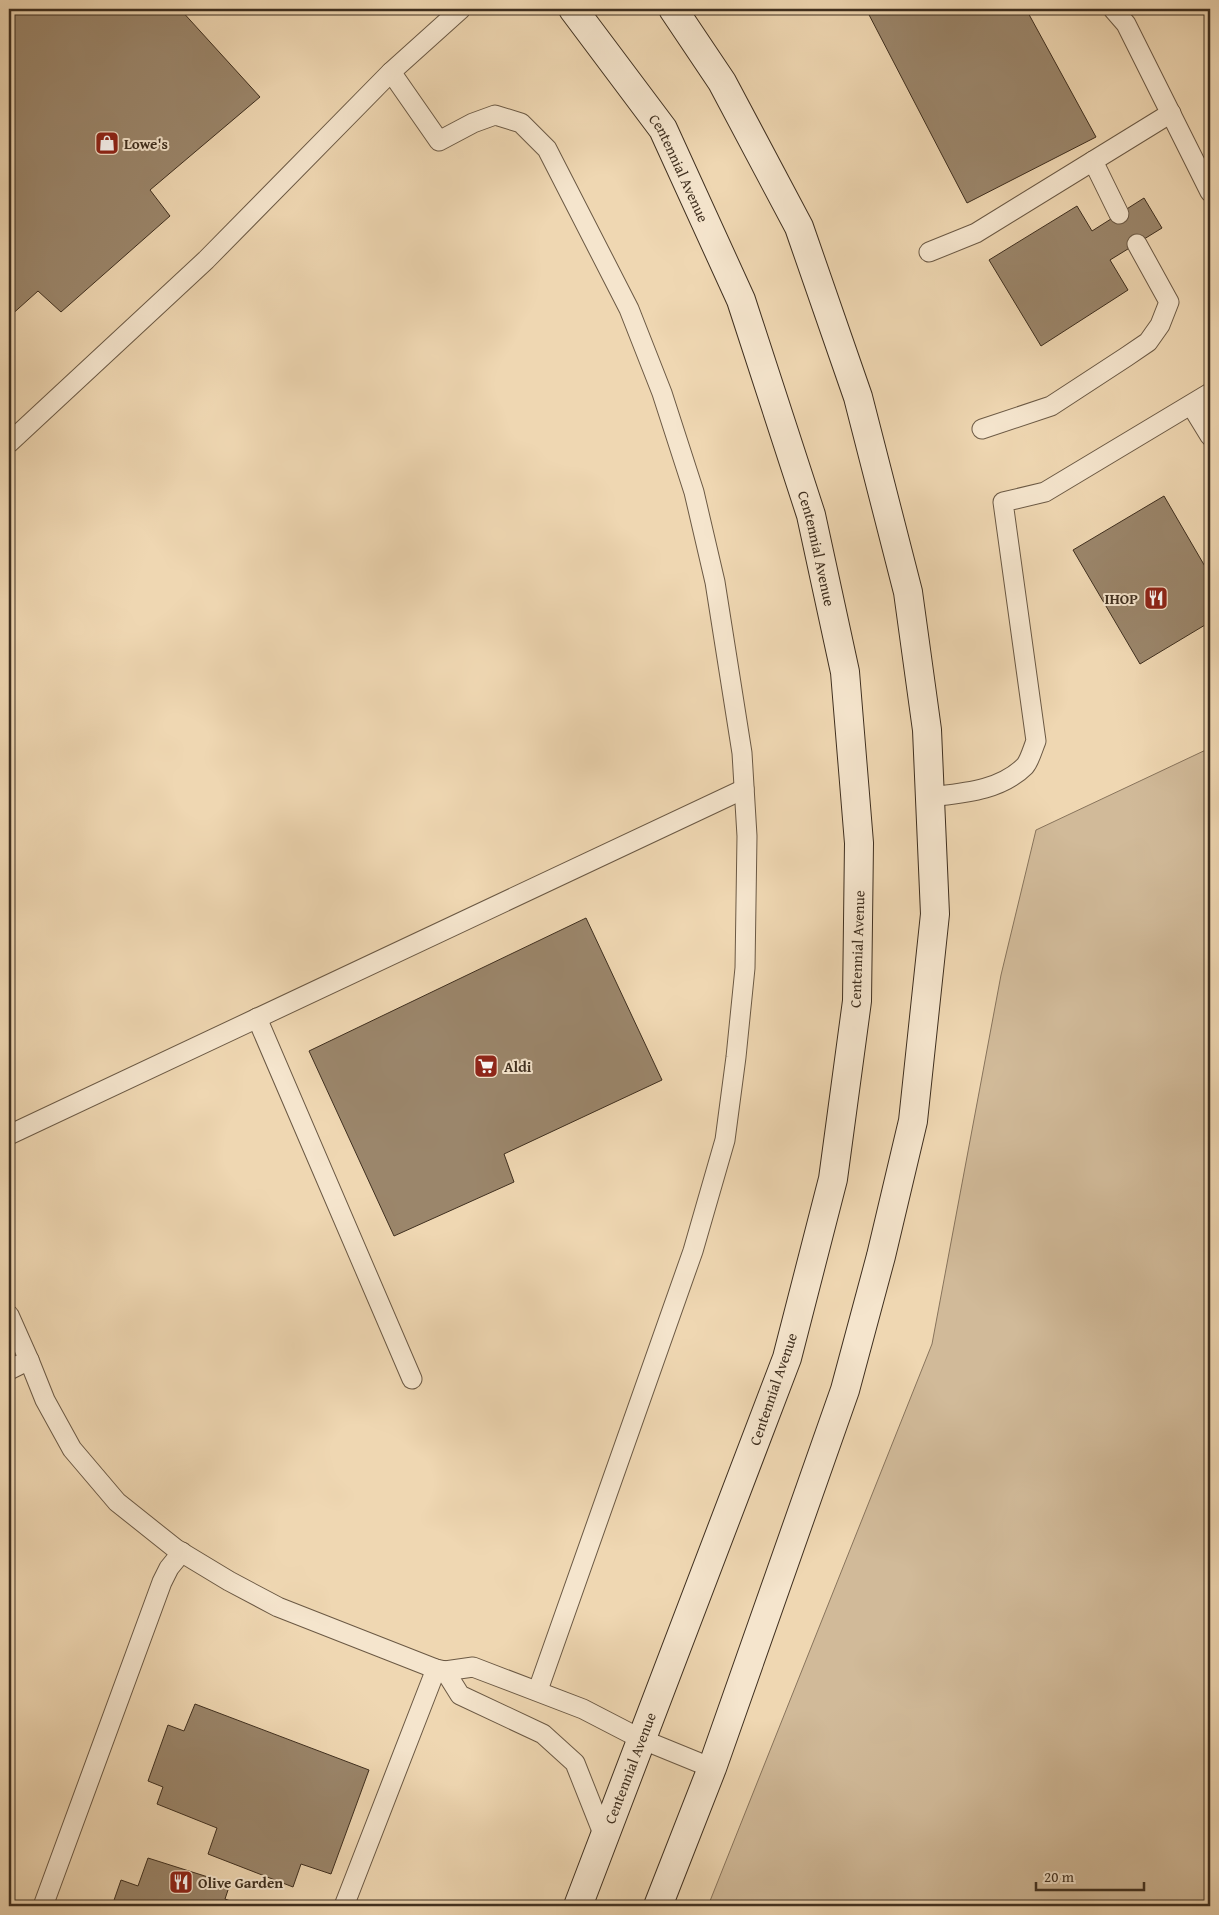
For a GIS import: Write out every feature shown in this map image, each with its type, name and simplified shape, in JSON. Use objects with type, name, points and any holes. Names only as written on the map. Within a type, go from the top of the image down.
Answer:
[{"type":"main road","name":"Centennial Avenue","points":[[573,9],[663,129],[742,300],[811,515],[845,672],[859,843],[857,1001],[833,1179],[787,1358],[578,1906]]},
{"type":"main road","points":[[658,1906],[712,1768],[845,1390],[881,1256],[913,1121],[936,914],[927,730],[908,592],[858,397],[799,226],[722,82],[673,9]]},
{"type":"lane","points":[[9,443],[206,260],[391,72],[461,9]]},
{"type":"lane","points":[[1113,9],[1126,24],[1210,192]]},
{"type":"lane","points":[[391,72],[439,141],[473,123],[495,115],[522,123],[547,149],[629,309],[662,393],[694,492],[716,582],[742,753],[747,836],[745,968],[725,1140],[693,1251],[538,1690]]},
{"type":"lane","points":[[929,252],[976,233],[1171,113]]},
{"type":"lane","points":[[1093,161],[1119,214]]},
{"type":"lane","points":[[982,429],[1051,406],[1148,342],[1160,325],[1168,302],[1137,244]]},
{"type":"lane","points":[[930,797],[976,791],[1001,782],[1026,765],[1036,741],[1003,502],[1045,492],[1210,393]]},
{"type":"lane","points":[[1191,405],[1210,436]]},
{"type":"lane","points":[[9,1135],[744,789]]},
{"type":"lane","points":[[257,1018],[412,1379]]},
{"type":"lane","points":[[9,1315],[30,1360],[45,1400],[72,1449],[117,1502],[182,1552],[229,1581],[278,1607],[441,1670],[473,1667],[538,1690],[583,1708],[642,1739],[712,1768]]},
{"type":"lane","points":[[9,1370],[30,1360]]},
{"type":"lane","points":[[43,1906],[162,1582],[169,1568],[182,1552]]},
{"type":"lane","points":[[441,1670],[460,1695],[543,1734],[575,1763],[604,1836]]},
{"type":"lane","points":[[344,1906],[441,1670]]},
{"type":"shaded area","points":[[1210,748],[1210,1906],[708,1906],[932,1344],[1001,975],[1036,830]]},
{"type":"building","name":"Lowe's","points":[[9,9],[180,9],[260,97],[150,190],[170,216],[61,312],[38,291],[9,317]]},
{"type":"building","points":[[866,9],[1026,9],[1096,137],[967,203]]},
{"type":"building","points":[[1144,198],[1162,228],[1110,260],[1128,290],[1041,346],[989,260],[1077,206],[1092,231]]},
{"type":"building","name":"IHOP","points":[[1164,496],[1210,575],[1210,622],[1140,664],[1073,550]]},
{"type":"building","name":"Aldi","points":[[586,918],[662,1080],[504,1154],[514,1182],[394,1236],[309,1051]]},
{"type":"building","points":[[195,1704],[369,1770],[331,1874],[301,1864],[293,1887],[208,1854],[217,1828],[157,1804],[163,1787],[148,1781],[168,1725],[184,1731]]},
{"type":"building","name":"Olive Garden","points":[[148,1858],[230,1884],[225,1899],[244,1906],[112,1906],[121,1880],[138,1886]]},
{"type":"place","name":"Lowe's","points":[[107,143]]},
{"type":"place","name":"IHOP","points":[[1156,598]]},
{"type":"place","name":"Aldi","points":[[486,1066]]},
{"type":"place","name":"Olive Garden","points":[[181,1882]]}]
